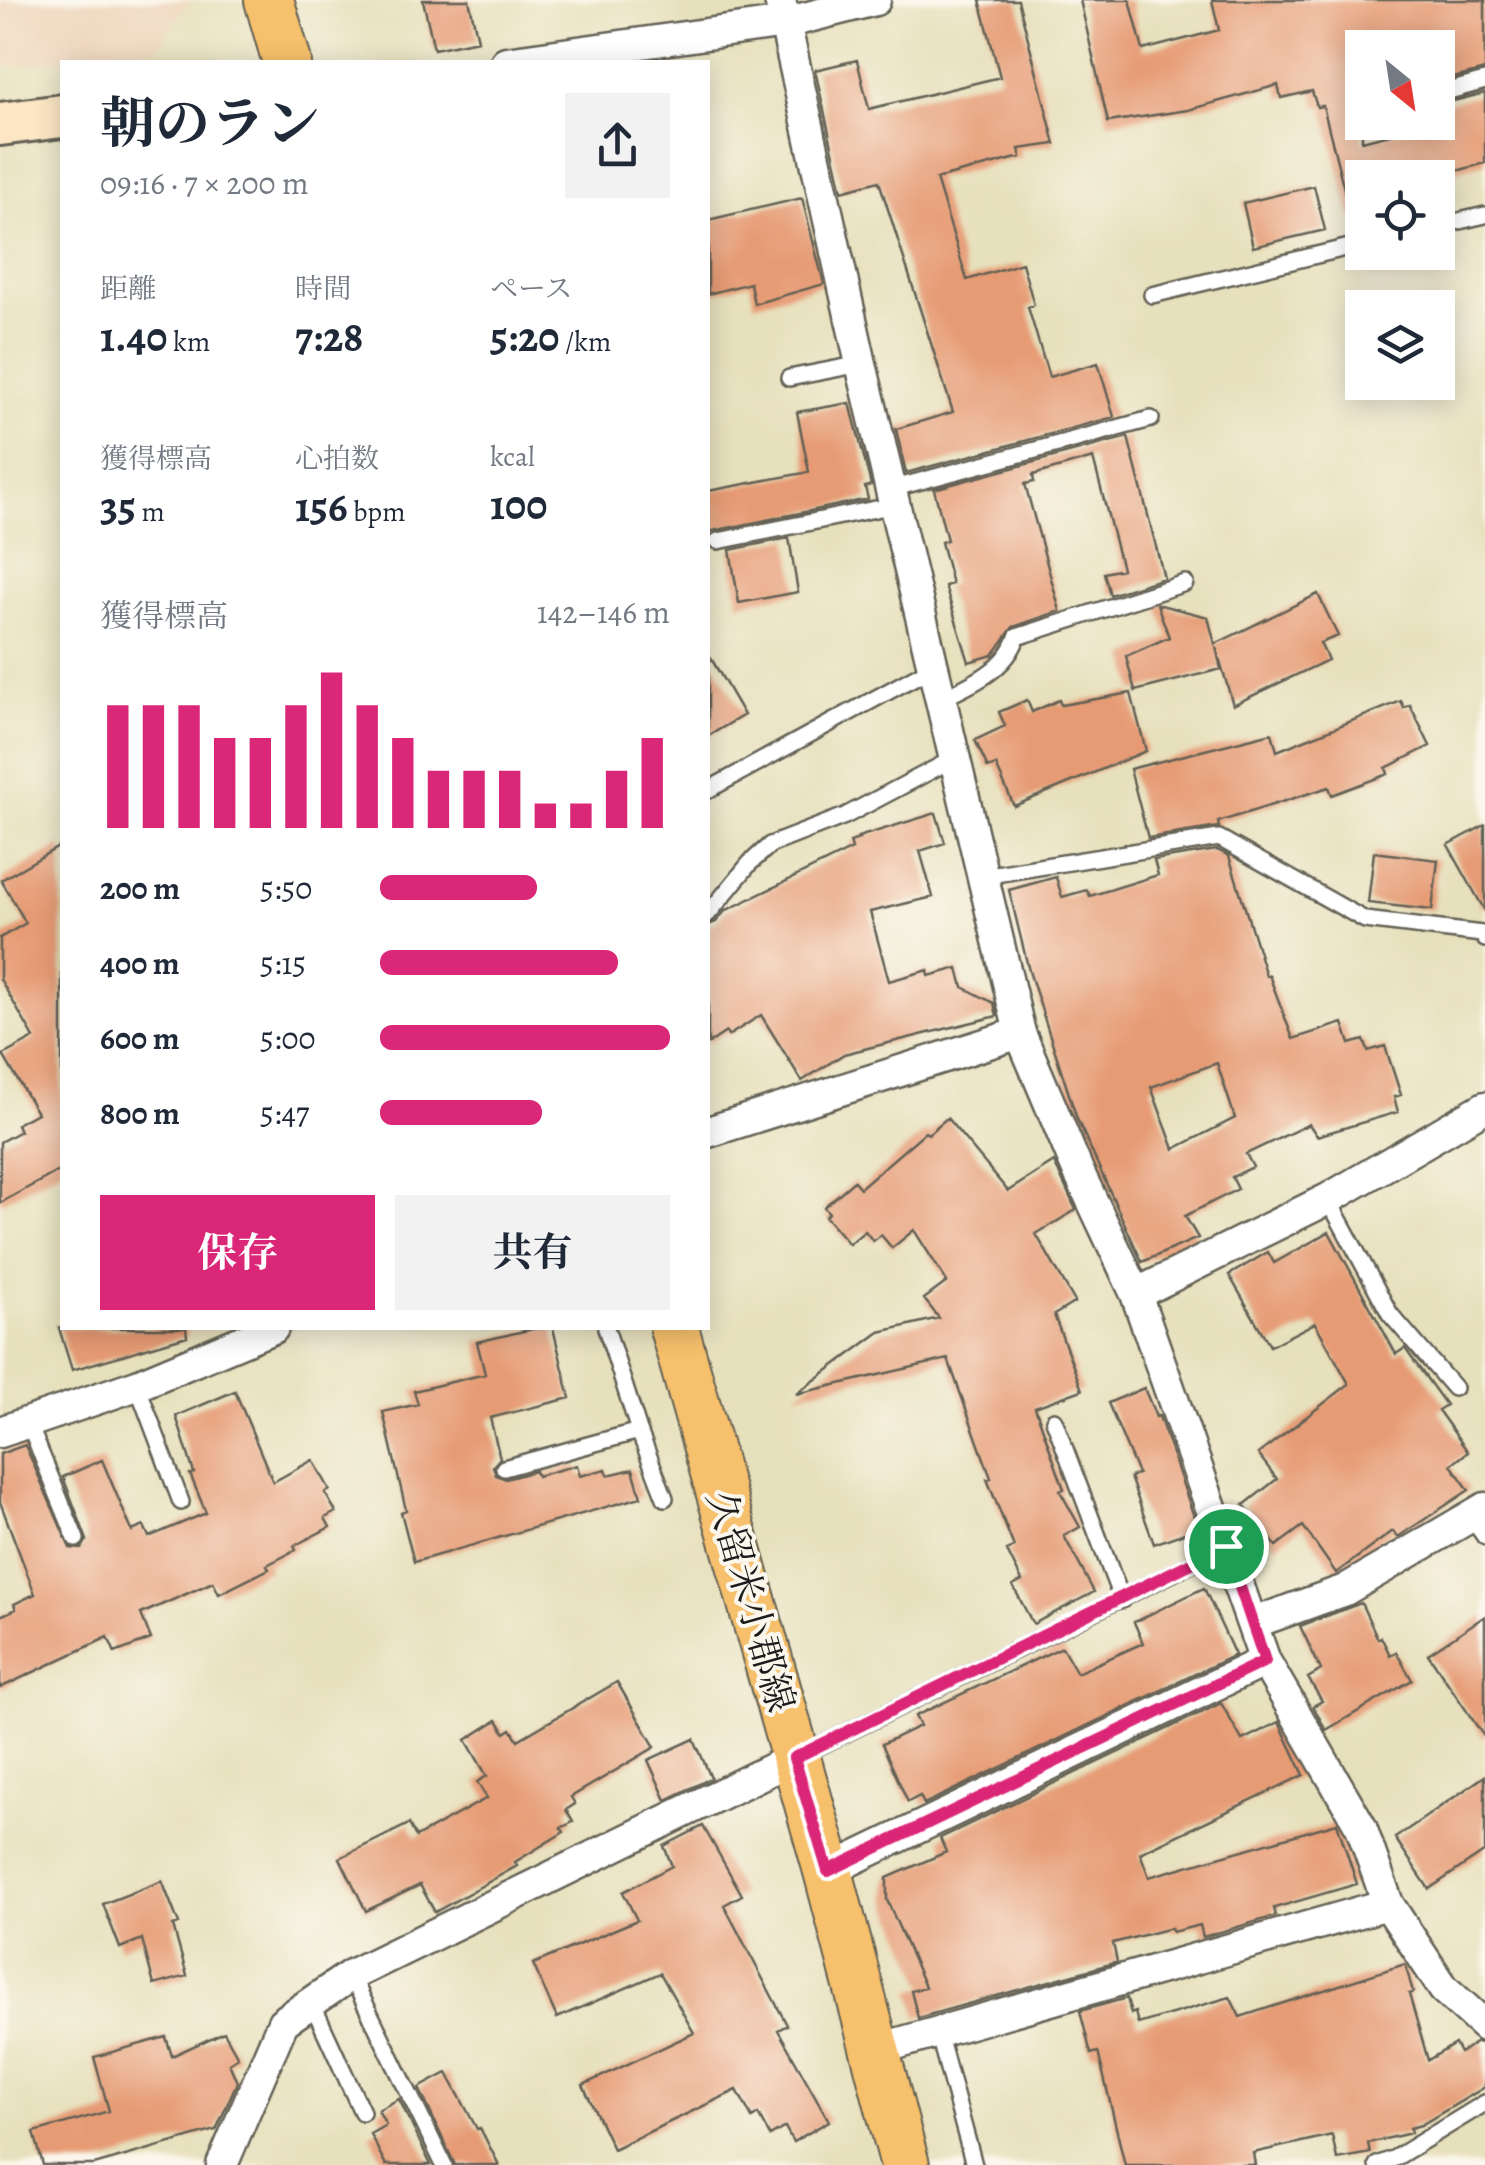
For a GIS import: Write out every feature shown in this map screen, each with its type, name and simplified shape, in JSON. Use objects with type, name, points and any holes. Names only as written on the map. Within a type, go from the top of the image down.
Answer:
[{"type":"main road","points":[[268,0],[286,60]]},
{"type":"main road","name":"久留米小郡線","points":[[675,1330],[828,1871],[905,2165]]},
{"type":"street","points":[[517,60],[782,12],[875,0]]},
{"type":"street","points":[[782,12],[892,497],[1020,1032],[1078,1173],[1136,1294],[1265,1661],[1361,1827],[1388,1904],[1444,1989],[1485,2026]]},
{"type":"street","points":[[0,124],[60,116]]},
{"type":"street","points":[[710,1131],[1020,1032]]},
{"type":"street","points":[[1136,1294],[1328,1199],[1485,1107]]},
{"type":"street","points":[[14,1427],[138,1385],[268,1330]]},
{"type":"street","points":[[1252,1622],[1345,1590],[1480,1520]]},
{"type":"street","points":[[828,1871],[1265,1661]]},
{"type":"street","points":[[222,2165],[283,2022],[311,2001],[351,1975],[794,1758]]},
{"type":"street","points":[[875,2050],[1388,1904]]},
{"type":"lane","points":[[1455,89],[1485,81]]},
{"type":"lane","points":[[1455,222],[1485,215]]},
{"type":"lane","points":[[1152,295],[1345,248]]},
{"type":"lane","points":[[789,378],[861,364]]},
{"type":"lane","points":[[718,540],[892,497],[1151,419]]},
{"type":"lane","points":[[941,699],[969,686],[1012,656],[1018,637],[1185,583]]},
{"type":"lane","points":[[710,789],[933,667]]},
{"type":"lane","points":[[710,912],[770,844],[844,816],[954,758]]},
{"type":"lane","points":[[982,876],[1220,838],[1365,920],[1482,934],[1485,939]]},
{"type":"lane","points":[[1328,1199],[1390,1314],[1454,1388]]},
{"type":"lane","points":[[607,1330],[638,1430],[665,1498]]},
{"type":"lane","points":[[138,1385],[182,1502]]},
{"type":"lane","points":[[1054,1420],[1122,1600]]},
{"type":"lane","points":[[14,1427],[76,1538]]},
{"type":"lane","points":[[504,1468],[638,1430]]},
{"type":"lane","points":[[794,1758],[1226,1546]]},
{"type":"lane","points":[[351,1975],[444,2165]]},
{"type":"lane","points":[[311,2001],[362,2112]]},
{"type":"lane","points":[[938,2032],[974,2165]]},
{"type":"lane","points":[[1376,2165],[1395,2158],[1485,2103]]},
{"type":"shaded area","points":[[0,0],[190,0],[155,50],[0,66]]},
{"type":"building","points":[[423,0],[469,0],[478,40],[434,49]]},
{"type":"building","points":[[980,0],[1018,0],[1055,144],[1019,149],[1021,157],[936,179],[967,280],[1022,263],[1034,305],[1028,307],[1049,377],[1098,363],[1114,417],[906,473],[896,429],[953,412],[879,181],[842,191],[815,70],[857,60],[869,109],[1000,77]]},
{"type":"building","points":[[1080,0],[1130,0],[1143,50],[1219,30],[1212,0],[1485,0],[1485,70],[1455,78],[1455,30],[1345,30],[1345,140],[1455,140],[1455,101],[1485,93],[1485,163],[1455,171],[1455,160],[1345,160],[1345,193],[1323,106],[1317,107],[1312,91],[1281,98],[1278,85],[1188,110],[1108,122]]},
{"type":"building","points":[[1314,186],[1325,230],[1253,247],[1243,203]]},
{"type":"building","points":[[802,198],[824,284],[754,304],[750,283],[710,293],[710,220]]},
{"type":"building","points":[[850,403],[871,485],[865,487],[868,499],[710,532],[710,491],[809,472],[797,412]]},
{"type":"building","points":[[1128,437],[1164,578],[1110,595],[1104,573],[1122,569],[1093,458],[1033,475],[1034,482],[1025,484],[1060,611],[1013,627],[993,655],[969,662],[945,586],[952,584],[941,542],[947,540],[934,489]]},
{"type":"building","points":[[789,538],[798,592],[739,603],[730,550]]},
{"type":"building","points":[[1318,594],[1338,636],[1320,643],[1328,660],[1233,705],[1216,647],[1221,669],[1135,691],[1126,656],[1169,637],[1157,604],[1208,617],[1215,644]]},
{"type":"building","points":[[710,656],[744,715],[710,735]]},
{"type":"building","points":[[1131,693],[1146,751],[1014,806],[996,765],[988,768],[975,740],[1005,726],[999,712],[1027,700],[1032,712],[1059,700],[1061,705]]},
{"type":"building","points":[[1401,701],[1404,708],[1410,705],[1430,746],[1386,768],[1388,774],[1332,795],[1329,787],[1218,822],[1219,827],[1148,838],[1130,769],[1272,733],[1277,751]]},
{"type":"building","points":[[936,813],[945,843],[920,851],[933,897],[870,912],[889,981],[928,970],[929,976],[958,968],[963,987],[994,1003],[997,1016],[844,1054],[802,1081],[761,1015],[710,1043],[710,924],[725,911],[852,849],[850,842]]},
{"type":"building","points":[[1485,825],[1485,911],[1448,845]]},
{"type":"building","points":[[60,846],[60,1170],[0,1203],[0,1142],[20,1131],[17,1124],[37,1113],[3,1055],[34,1038],[0,979],[0,938],[26,923],[1,880]]},
{"type":"building","points":[[1217,850],[1229,856],[1266,976],[1269,975],[1293,1039],[1343,1023],[1350,1044],[1364,1040],[1368,1051],[1385,1046],[1401,1095],[1394,1097],[1398,1112],[1317,1136],[1309,1124],[1246,1154],[1253,1167],[1232,1177],[1238,1189],[1185,1216],[1198,1238],[1142,1262],[1077,1119],[1029,971],[1009,890],[1056,877],[1062,897],[1087,890],[1090,896],[1158,875],[1154,860]],"holes":[[[1217,1063],[1235,1118],[1174,1149],[1151,1087]]]},
{"type":"building","points":[[1374,852],[1438,860],[1432,910],[1368,903]]},
{"type":"building","points":[[947,1118],[1008,1191],[1054,1162],[1076,1210],[1036,1234],[1075,1302],[1054,1315],[1082,1390],[1035,1407],[1064,1489],[1060,1491],[1080,1527],[1064,1536],[1094,1592],[1033,1624],[1013,1586],[1022,1581],[1007,1551],[1014,1547],[948,1359],[796,1394],[880,1332],[939,1318],[924,1299],[947,1282],[914,1230],[892,1248],[881,1235],[873,1241],[865,1231],[849,1244],[825,1216],[829,1213],[824,1207],[854,1181],[860,1188]]},
{"type":"building","points":[[1329,1232],[1396,1354],[1405,1348],[1446,1405],[1438,1410],[1468,1452],[1451,1465],[1469,1490],[1398,1537],[1393,1531],[1336,1573],[1303,1526],[1276,1546],[1244,1505],[1277,1479],[1258,1454],[1349,1384],[1315,1323],[1270,1346],[1229,1275],[1268,1252],[1274,1263]]},
{"type":"building","points":[[59,1328],[186,1330],[187,1336],[72,1370]]},
{"type":"building","points":[[528,1330],[553,1330],[570,1398],[490,1418],[500,1458],[493,1466],[496,1475],[506,1479],[535,1471],[537,1476],[577,1465],[580,1476],[606,1469],[608,1475],[633,1469],[641,1497],[414,1562],[383,1412],[418,1404],[414,1391],[485,1374],[477,1342]]},
{"type":"building","points":[[1144,1388],[1156,1417],[1159,1416],[1198,1528],[1154,1544],[1130,1477],[1138,1474],[1108,1403]]},
{"type":"building","points":[[235,1391],[273,1482],[313,1460],[330,1490],[325,1493],[336,1512],[325,1518],[330,1527],[294,1546],[296,1550],[267,1565],[269,1569],[219,1594],[213,1582],[141,1614],[151,1639],[115,1653],[108,1637],[0,1688],[0,1616],[35,1594],[0,1502],[0,1454],[25,1445],[70,1548],[81,1549],[87,1540],[63,1477],[102,1460],[132,1531],[144,1526],[149,1537],[206,1513],[190,1474],[194,1473],[176,1416]]},
{"type":"building","points":[[1204,1588],[1235,1655],[924,1804],[920,1796],[908,1802],[882,1744],[920,1726],[915,1716],[1062,1647],[1077,1673],[1143,1643],[1134,1622]]},
{"type":"building","points":[[1361,1603],[1378,1639],[1381,1637],[1390,1655],[1396,1652],[1412,1680],[1326,1730],[1313,1706],[1322,1701],[1308,1678],[1321,1670],[1300,1626]]},
{"type":"building","points":[[1485,1616],[1485,1738],[1428,1654]]},
{"type":"building","points":[[617,1682],[655,1747],[571,1797],[575,1804],[566,1810],[573,1822],[561,1828],[564,1832],[515,1862],[517,1866],[435,1912],[420,1885],[366,1911],[340,1858],[409,1824],[416,1837],[487,1798],[477,1782],[487,1776],[466,1740],[497,1720],[505,1733],[511,1729],[518,1740]]},
{"type":"building","points":[[1221,1703],[1242,1740],[1279,1722],[1304,1775],[1140,1853],[1149,1877],[1337,1823],[1357,1884],[1274,1908],[1276,1916],[1203,1937],[1200,1925],[1113,1943],[1117,1962],[918,2018],[911,1991],[925,1987],[887,1900],[887,1878],[946,1852],[940,1838]]},
{"type":"building","points":[[694,1739],[711,1778],[666,1800],[648,1760]]},
{"type":"building","points":[[1485,1776],[1485,1851],[1429,1889],[1395,1838]]},
{"type":"building","points":[[703,1826],[742,1895],[724,1905],[787,2025],[778,2030],[829,2121],[793,2142],[785,2127],[770,2136],[758,2114],[752,2118],[737,2090],[613,2149],[583,2085],[694,2033],[660,1973],[557,2018],[533,1964],[637,1920],[623,1892],[672,1866],[664,1846]]},
{"type":"building","points":[[162,1881],[179,1924],[173,1926],[187,1976],[154,1985],[142,1939],[120,1948],[103,1904]]},
{"type":"building","points":[[1405,1964],[1413,1992],[1409,1994],[1428,2060],[1455,2044],[1460,2053],[1477,2042],[1485,2044],[1485,2087],[1410,2128],[1411,2133],[1368,2143],[1370,2153],[1337,2159],[1332,2135],[1253,2153],[1255,2165],[1125,2165],[1098,2052],[1091,2054],[1080,2011],[1127,1998],[1138,2024],[1230,1997],[1240,2017]]},
{"type":"building","points":[[224,2032],[238,2057],[229,2063],[237,2082],[216,2130],[94,2165],[43,2165],[34,2132],[109,2111],[94,2057],[166,2037],[172,2056]]},
{"type":"building","points":[[447,2073],[499,2165],[455,2165],[419,2088]]},
{"type":"building","points":[[399,2099],[431,2165],[386,2165],[370,2134],[386,2125],[378,2110]]},
{"type":"route","points":[[1226,1546],[1265,1661],[828,1871],[794,1758],[1226,1546]]}]
